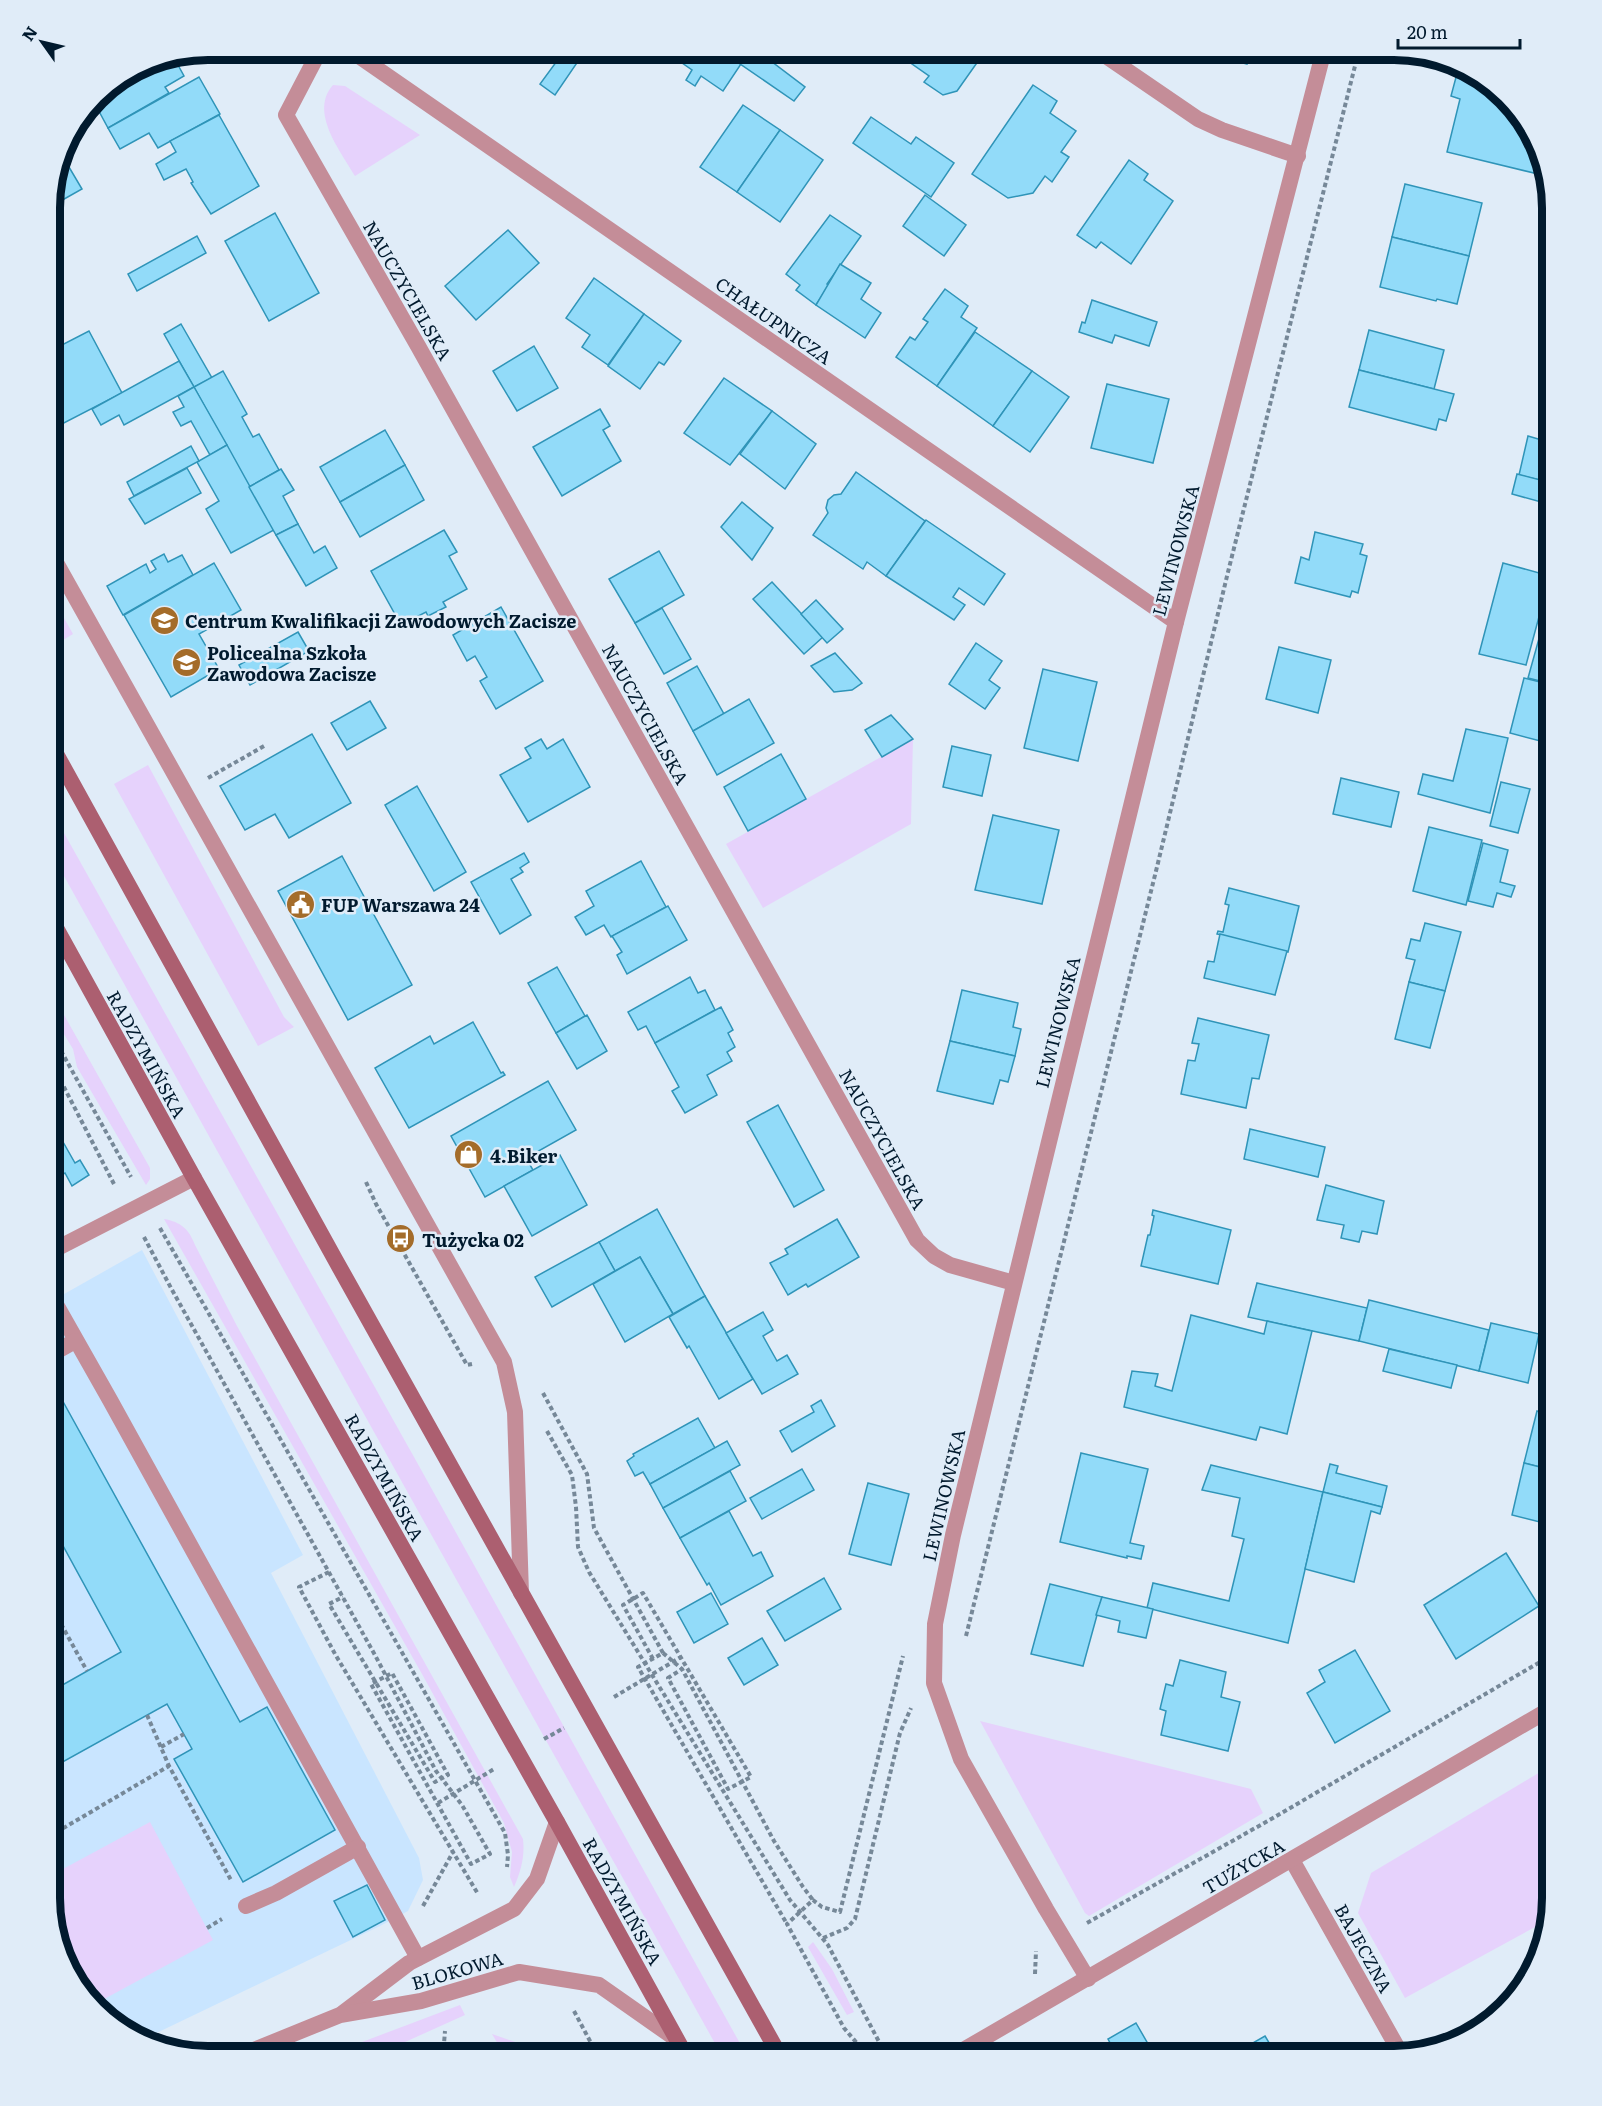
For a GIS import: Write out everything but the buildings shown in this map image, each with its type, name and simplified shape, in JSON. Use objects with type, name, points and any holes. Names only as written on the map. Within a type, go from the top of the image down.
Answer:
[{"type":"main road","points":[[60,762],[774,2046]]},
{"type":"main road","name":"RADZYMIŃSKA","points":[[60,935],[680,2046]]},
{"type":"street","name":"NAUCZYCIELSKA","points":[[315,60],[286,115],[917,1240],[934,1256],[950,1265],[1014,1283]]},
{"type":"street","name":"CHAŁUPNICZA","points":[[364,60],[1176,622]]},
{"type":"street","points":[[1112,60],[1198,119],[1222,130],[1298,156]]},
{"type":"street","name":"LEWINOWSKA","points":[[1088,1979],[961,1759],[934,1683],[934,1624],[948,1554],[1176,622],[1322,60]]},
{"type":"street","points":[[60,570],[504,1362],[515,1412],[521,1593]]},
{"type":"street","points":[[60,1247],[194,1178]]},
{"type":"street","points":[[60,1313],[111,1400],[418,1958]]},
{"type":"street","points":[[60,1349],[75,1341]]},
{"type":"street","name":"TUŻYCKA","points":[[971,2046],[1542,1714]]},
{"type":"street","name":"BLOKOWA","points":[[340,2015],[418,1958],[514,1910],[537,1879],[557,1822]]},
{"type":"street","points":[[246,1906],[276,1893],[358,1847]]},
{"type":"street","name":"BAJECZNA","points":[[1292,1860],[1396,2046]]},
{"type":"street","name":"BLOKOWA","points":[[264,2046],[340,2015],[421,2001],[519,1972],[599,1985],[676,2039]]},
{"type":"path","points":[[964,1645],[1356,60]]},
{"type":"path","points":[[184,792],[264,746]]},
{"type":"path","points":[[60,1049],[505,1833],[508,1855],[504,1886],[514,1910]]},
{"type":"path","points":[[60,1079],[129,1211],[343,1597],[436,1771],[462,1805],[490,1854],[471,1864],[371,1684],[392,1673],[448,1775],[435,1782],[329,1604],[343,1597]]},
{"type":"path","points":[[515,1412],[529,1413],[547,1431],[572,1475],[578,1547],[589,1572],[790,1900],[823,1938],[882,2046]]},
{"type":"path","points":[[329,1572],[299,1587],[335,1654],[478,1895]]},
{"type":"path","points":[[653,1659],[623,1605],[643,1593],[750,1777],[728,1789],[668,1678],[682,1669]]},
{"type":"path","points":[[60,1604],[63,1618],[60,1631]]},
{"type":"path","points":[[61,1624],[87,1671]]},
{"type":"path","points":[[663,1653],[682,1669],[774,1841],[813,1900]]},
{"type":"path","points":[[610,1700],[681,1657]]},
{"type":"path","points":[[1064,1936],[1273,1818],[1542,1661]]},
{"type":"path","points":[[823,1938],[847,1928],[855,1919],[900,1733],[912,1706]]},
{"type":"path","points":[[147,1715],[169,1766],[246,1906],[207,1928]]},
{"type":"path","points":[[540,1742],[570,1724]]},
{"type":"path","points":[[161,1747],[184,1734]]},
{"type":"path","points":[[60,1830],[169,1766]]},
{"type":"path","points":[[438,1803],[499,1767]]},
{"type":"path","points":[[420,1911],[453,1851]]},
{"type":"path","points":[[555,1978],[593,2046]]},
{"type":"path","points":[[444,2046],[445,2031]]},
{"type":"shaded area","points":[[333,85],[345,86],[420,135],[355,176],[335,143],[325,119],[326,96]]},
{"type":"shaded area","points":[[60,611],[73,634],[60,642]]},
{"type":"shaded area","points":[[913,739],[911,824],[763,908],[726,844]]},
{"type":"shaded area","points":[[148,765],[284,1017],[294,1027],[258,1046],[114,784]]},
{"type":"shaded area","points":[[60,826],[741,2046],[716,2046],[60,869]]},
{"type":"shaded area","points":[[60,1008],[150,1168],[150,1179],[146,1185],[77,1067],[73,1049],[60,1028]]},
{"type":"shaded area","points":[[164,1219],[180,1224],[190,1235],[237,1326],[523,1839],[522,1863],[514,1887],[510,1877],[512,1852],[504,1823]]},
{"type":"shaded area","points":[[142,1250],[303,1555],[271,1573],[419,1858],[423,1880],[408,1911],[152,2035],[118,2015],[97,1996],[71,1955],[61,1917],[60,1296]]},
{"type":"shaded area","points":[[980,1721],[1251,1789],[1263,1813],[1089,1916],[1085,1913]]},
{"type":"shaded area","points":[[1542,1771],[1542,1898],[1539,1925],[1405,1998],[1358,1913],[1371,1873]]},
{"type":"shaded area","points":[[150,1822],[213,1940],[101,2000],[85,1980],[71,1955],[61,1917],[60,1871]]},
{"type":"shaded area","points":[[813,1942],[832,1969],[854,2012],[847,2015],[808,1947]]},
{"type":"shaded area","points":[[460,2005],[465,2015],[396,2046],[351,2046]]},
{"type":"shaded area","points":[[492,2034],[527,2046],[499,2046]]},
{"type":"place","name":"Centrum Kwalifikacji Zawodowych Zacisze","points":[[164,620]]},
{"type":"place","name":"Policealna Szkoła Zawodowa Zacisze","points":[[186,662]]},
{"type":"place","name":"FUP Warszawa 24","points":[[300,904]]},
{"type":"place","name":"4.Biker","points":[[469,1155]]},
{"type":"place","name":"Tużycka 02","points":[[401,1239]]}]
